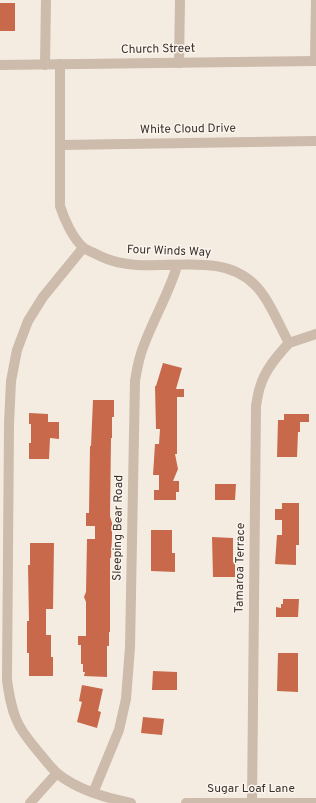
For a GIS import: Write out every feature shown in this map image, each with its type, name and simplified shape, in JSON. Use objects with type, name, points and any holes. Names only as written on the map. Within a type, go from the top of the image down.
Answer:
[{"type":"street","points":[[45,65],[46,0]]},
{"type":"street","points":[[179,63],[180,0]]},
{"type":"street","points":[[315,61],[316,0]]},
{"type":"street","name":"Church Street","points":[[0,65],[315,61]]},
{"type":"street","name":"Four Winds Way","points":[[60,64],[60,206],[65,221],[83,248],[109,261],[125,265],[208,265],[225,267],[241,275],[255,285],[266,300],[289,343]]},
{"type":"street","name":"White Cloud Drive","points":[[61,145],[316,141]]},
{"type":"street","points":[[83,248],[43,297],[28,321],[17,350],[10,388],[8,424],[7,680],[11,704],[17,722],[27,739],[58,773],[68,781],[93,793],[106,798],[131,803]]},
{"type":"street","name":"Sleeping Bear Road","points":[[93,793],[119,730],[126,699],[130,647],[135,381],[138,362],[144,344],[172,282],[177,266]]},
{"type":"street","points":[[289,343],[316,334]]},
{"type":"street","name":"Tamaroa Terrace","points":[[252,802],[256,406],[260,388],[266,373],[289,343]]},
{"type":"street","points":[[30,803],[58,773]]},
{"type":"street","name":"Sugar Loaf Lane","points":[[186,803],[315,803]]},
{"type":"building","points":[[0,3],[15,3],[15,31],[0,31]]},
{"type":"building","points":[[163,363],[182,368],[176,389],[184,389],[184,397],[177,397],[177,454],[175,454],[178,469],[173,481],[179,481],[179,492],[176,492],[176,500],[154,500],[154,490],[159,490],[159,475],[153,475],[155,444],[159,444],[160,429],[156,429],[155,386]]},
{"type":"building","points":[[93,400],[114,400],[114,417],[112,417],[111,438],[110,516],[112,523],[112,536],[110,558],[110,632],[109,646],[107,646],[107,677],[84,676],[85,672],[83,672],[83,664],[81,664],[81,645],[78,645],[78,636],[86,636],[86,602],[84,597],[86,592],[87,539],[95,539],[95,526],[86,526],[86,513],[89,513],[90,446]]},
{"type":"building","points":[[29,413],[48,414],[48,422],[59,422],[59,439],[50,438],[49,459],[29,459],[31,424],[29,424]]},
{"type":"building","points":[[284,414],[309,414],[309,422],[300,422],[297,457],[277,457],[278,420],[284,420]]},
{"type":"building","points":[[215,484],[236,484],[235,500],[215,500]]},
{"type":"building","points":[[282,503],[299,503],[299,545],[296,545],[296,565],[275,564],[277,535],[282,535],[282,520],[275,520],[275,509],[282,509]]},
{"type":"building","points":[[151,530],[172,530],[172,553],[175,553],[175,572],[151,571]]},
{"type":"building","points":[[212,537],[233,538],[233,562],[235,562],[235,577],[213,577]]},
{"type":"building","points":[[30,543],[54,543],[53,609],[46,609],[46,635],[51,635],[53,676],[29,676],[27,621],[29,621],[28,565],[30,565]]},
{"type":"building","points":[[283,599],[299,599],[298,617],[276,617],[276,607],[281,608]]},
{"type":"building","points":[[278,653],[298,653],[298,692],[277,691]]},
{"type":"building","points":[[153,671],[177,672],[177,690],[152,690]]},
{"type":"building","points":[[82,685],[103,689],[98,711],[101,712],[97,728],[77,722],[82,702],[79,701]]},
{"type":"building","points":[[143,717],[164,719],[162,735],[141,733]]}]
